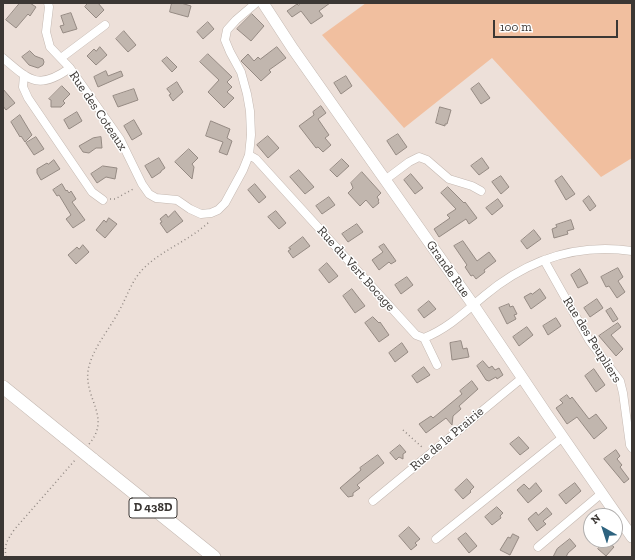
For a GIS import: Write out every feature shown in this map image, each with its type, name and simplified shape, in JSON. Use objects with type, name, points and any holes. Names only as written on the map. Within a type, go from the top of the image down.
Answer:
[{"type":"main road","name":"D 438D","points":[[3,387],[66,438],[86,457],[214,557]]},
{"type":"street","name":"Rue des Coteaux","points":[[48,3],[49,7],[46,32],[50,47],[70,68],[120,140],[142,184],[149,194],[156,198],[177,200],[190,209],[201,214],[211,213],[218,210]]},
{"type":"street","points":[[218,210],[225,203],[243,170],[249,154],[252,135],[250,111],[241,72],[225,40],[227,30],[256,3]]},
{"type":"street","name":"Grande Rue","points":[[262,3],[474,306],[632,537]]},
{"type":"street","points":[[61,58],[105,25]]},
{"type":"street","points":[[3,58],[34,81],[48,80],[58,76],[70,68]]},
{"type":"street","points":[[24,75],[23,87],[28,98],[92,192],[103,200]]},
{"type":"street","name":"Rue du Vert Bocage","points":[[249,154],[256,159],[416,334],[424,338]]},
{"type":"street","points":[[386,180],[409,162],[419,157],[428,160],[449,179],[472,186],[481,191]]},
{"type":"street","points":[[437,366],[424,338],[437,333],[474,306],[484,296],[512,274],[560,254],[588,249],[618,249],[632,251]]},
{"type":"street","name":"Rue des Peupliers","points":[[544,260],[589,340],[620,381],[624,393],[630,445],[632,448]]},
{"type":"street","name":"Rue de la Prairie","points":[[373,501],[522,378]]},
{"type":"street","points":[[436,539],[563,437]]},
{"type":"street","points":[[538,547],[602,493]]},
{"type":"path","points":[[103,200],[115,199],[142,184]]},
{"type":"path","points":[[88,445],[98,430],[99,419],[89,389],[88,372],[97,345],[119,312],[134,279],[153,260],[201,229],[218,213],[218,210]]},
{"type":"path","points":[[403,430],[429,454]]},
{"type":"path","points":[[6,557],[4,548],[14,530],[86,457]]},
{"type":"shaded area","points":[[366,3],[632,3],[632,158],[601,177],[492,58],[404,128],[322,35]]},
{"type":"building","points":[[20,3],[30,3],[36,7],[30,16],[28,14],[16,28],[6,20]]},
{"type":"building","points":[[88,3],[98,3],[104,10],[96,18],[85,7]]},
{"type":"building","points":[[172,3],[181,3],[191,6],[188,17],[170,12]]},
{"type":"building","points":[[301,3],[330,3],[319,11],[323,16],[311,24],[301,11],[292,17],[287,11]]},
{"type":"building","points":[[71,13],[77,29],[63,33],[60,26],[64,25],[61,16]]},
{"type":"building","points":[[252,14],[264,26],[251,41],[237,29]]},
{"type":"building","points":[[208,22],[214,29],[203,39],[197,32]]},
{"type":"building","points":[[124,31],[136,45],[128,52],[116,39]]},
{"type":"building","points":[[100,47],[107,55],[96,65],[87,56],[94,49],[96,51]]},
{"type":"building","points":[[277,47],[286,58],[269,70],[271,72],[261,81],[241,61],[248,54],[254,61],[258,57],[260,59]]},
{"type":"building","points":[[30,51],[35,56],[43,59],[43,65],[38,68],[29,65],[22,57]]},
{"type":"building","points":[[208,54],[232,77],[227,82],[232,87],[227,92],[234,98],[224,108],[208,92],[219,80],[200,62]]},
{"type":"building","points":[[167,57],[177,67],[172,72],[162,61]]},
{"type":"building","points":[[106,71],[108,76],[121,71],[123,76],[98,87],[94,77]]},
{"type":"building","points":[[346,76],[352,86],[341,94],[334,83]]},
{"type":"building","points":[[177,82],[183,92],[173,101],[169,95],[171,94],[167,89]]},
{"type":"building","points":[[479,83],[490,98],[481,104],[471,89]]},
{"type":"building","points":[[62,86],[70,94],[63,101],[65,103],[61,107],[51,107],[51,100],[49,99]]},
{"type":"building","points":[[3,89],[15,103],[6,110],[3,106]]},
{"type":"building","points":[[134,89],[138,100],[118,107],[113,96]]},
{"type":"building","points":[[321,106],[326,113],[318,119],[329,135],[325,138],[331,145],[323,152],[318,147],[316,148],[299,126],[314,115],[313,112]]},
{"type":"building","points":[[440,107],[451,110],[445,126],[436,123]]},
{"type":"building","points":[[77,112],[82,121],[69,129],[64,120]]},
{"type":"building","points":[[20,115],[32,135],[25,142],[21,136],[20,137],[11,122]]},
{"type":"building","points":[[134,120],[142,134],[132,140],[124,126]]},
{"type":"building","points":[[211,121],[230,129],[227,138],[232,141],[227,155],[219,152],[223,142],[206,136]]},
{"type":"building","points":[[398,134],[407,147],[396,155],[387,141]]},
{"type":"building","points":[[268,136],[279,148],[268,158],[257,145]]},
{"type":"building","points":[[36,137],[44,149],[34,155],[26,143]]},
{"type":"building","points":[[101,137],[102,148],[96,148],[89,153],[83,152],[79,146],[93,138]]},
{"type":"building","points":[[189,149],[198,158],[192,164],[194,167],[192,179],[175,162]]},
{"type":"building","points":[[159,158],[165,168],[152,178],[145,166]]},
{"type":"building","points":[[482,158],[489,168],[479,175],[471,166]]},
{"type":"building","points":[[342,159],[349,166],[337,177],[330,170]]},
{"type":"building","points":[[54,160],[60,169],[41,180],[37,173],[37,169]]},
{"type":"building","points":[[103,166],[117,168],[115,179],[106,177],[97,183],[91,174]]},
{"type":"building","points":[[299,170],[314,187],[305,194],[290,177]]},
{"type":"building","points":[[362,172],[381,193],[377,197],[379,203],[373,208],[366,200],[360,206],[348,193],[353,188],[351,183]]},
{"type":"building","points":[[411,174],[423,188],[415,194],[404,180]]},
{"type":"building","points":[[501,176],[509,187],[501,194],[492,182]]},
{"type":"building","points":[[562,176],[575,194],[566,200],[555,181]]},
{"type":"building","points":[[62,184],[66,191],[67,190],[69,193],[71,191],[76,199],[72,202],[85,220],[73,228],[66,219],[71,215],[59,195],[57,196],[53,190]]},
{"type":"building","points":[[255,184],[266,197],[259,203],[248,190]]},
{"type":"building","points":[[448,187],[464,203],[465,202],[477,218],[469,224],[466,219],[439,237],[434,229],[450,218],[447,215],[456,209],[441,193]]},
{"type":"building","points":[[589,196],[596,206],[590,211],[583,201]]},
{"type":"building","points":[[329,197],[335,205],[322,214],[316,206]]},
{"type":"building","points":[[498,199],[503,206],[492,215],[486,208]]},
{"type":"building","points":[[175,211],[183,221],[167,233],[160,223],[162,222],[160,219],[166,214],[168,217]]},
{"type":"building","points":[[276,211],[286,223],[279,229],[268,217]]},
{"type":"building","points":[[109,218],[117,224],[105,238],[96,230],[104,220],[106,222]]},
{"type":"building","points":[[571,220],[574,229],[567,231],[568,234],[554,238],[552,229],[557,227],[556,225]]},
{"type":"building","points":[[357,224],[363,232],[348,242],[342,234]]},
{"type":"building","points":[[534,230],[541,239],[527,249],[521,241]]},
{"type":"building","points":[[303,237],[310,246],[293,258],[288,251],[291,249],[289,248]]},
{"type":"building","points":[[463,241],[477,261],[489,252],[496,261],[484,270],[485,272],[476,279],[473,275],[471,276],[465,267],[467,265],[454,246]]},
{"type":"building","points":[[384,244],[396,261],[391,264],[389,262],[379,270],[372,260],[383,252],[379,247]]},
{"type":"building","points":[[83,245],[89,252],[76,264],[68,255],[77,247],[79,249]]},
{"type":"building","points":[[327,263],[338,276],[329,283],[319,270]]},
{"type":"building","points":[[618,268],[623,277],[618,281],[625,292],[617,298],[609,286],[606,287],[601,277]]},
{"type":"building","points":[[580,269],[588,283],[578,288],[571,275]]},
{"type":"building","points":[[407,277],[413,285],[401,294],[395,285]]},
{"type":"building","points":[[352,289],[365,306],[355,313],[343,296]]},
{"type":"building","points":[[540,289],[546,298],[531,309],[524,297]]},
{"type":"building","points":[[597,299],[603,308],[590,317],[584,308]]},
{"type":"building","points":[[429,301],[436,309],[424,318],[418,310]]},
{"type":"building","points":[[509,304],[510,307],[513,306],[517,314],[514,315],[516,319],[507,324],[499,308]]},
{"type":"building","points":[[611,308],[618,319],[613,322],[606,311]]},
{"type":"building","points":[[373,317],[379,323],[380,322],[389,335],[379,342],[365,323]]},
{"type":"building","points":[[556,318],[561,326],[548,335],[543,326]]},
{"type":"building","points":[[618,323],[621,327],[611,335],[623,349],[616,356],[599,336]]},
{"type":"building","points":[[527,327],[533,335],[519,346],[513,337]]},
{"type":"building","points":[[461,341],[463,349],[467,348],[469,357],[452,360],[450,343]]},
{"type":"building","points":[[402,343],[408,352],[395,362],[389,353]]},
{"type":"building","points":[[483,361],[489,368],[492,366],[495,370],[499,368],[503,375],[497,379],[496,377],[489,381],[486,380],[477,366]]},
{"type":"building","points":[[424,367],[430,375],[417,383],[412,376]]},
{"type":"building","points":[[594,369],[605,385],[596,392],[585,376]]},
{"type":"building","points":[[472,381],[478,389],[459,406],[461,409],[453,416],[452,425],[446,418],[426,433],[419,424],[431,416],[433,418],[462,394],[460,391]]},
{"type":"building","points":[[567,395],[570,399],[572,397],[589,419],[596,414],[607,428],[594,439],[577,417],[567,424],[556,408],[563,403],[560,400]]},
{"type":"building","points":[[519,437],[529,448],[520,455],[510,444]]},
{"type":"building","points":[[400,445],[406,452],[403,454],[403,459],[399,457],[396,460],[390,453]]},
{"type":"building","points":[[616,450],[620,456],[617,459],[622,465],[620,467],[629,479],[624,483],[604,459]]},
{"type":"building","points":[[378,455],[384,463],[357,485],[360,488],[353,493],[353,496],[348,497],[340,488],[361,470],[360,468]]},
{"type":"building","points":[[467,479],[474,487],[463,499],[455,490]]},
{"type":"building","points":[[536,483],[542,491],[528,503],[517,490],[524,484],[529,489]]},
{"type":"building","points":[[575,483],[581,491],[566,504],[559,495]]},
{"type":"building","points":[[497,507],[503,513],[500,516],[501,518],[492,525],[485,517]]},
{"type":"building","points":[[547,508],[552,514],[543,521],[546,524],[537,531],[528,519],[536,512],[538,515]]},
{"type":"building","points":[[409,527],[420,539],[415,543],[417,545],[411,550],[399,536]]},
{"type":"building","points":[[466,533],[477,546],[469,553],[458,539]]},
{"type":"building","points":[[513,534],[519,537],[510,555],[500,550],[508,537],[510,538]]},
{"type":"building","points":[[570,539],[576,546],[568,553],[566,557],[553,557],[557,549]]},
{"type":"building","points":[[599,548],[613,548],[606,556],[598,549]]}]
